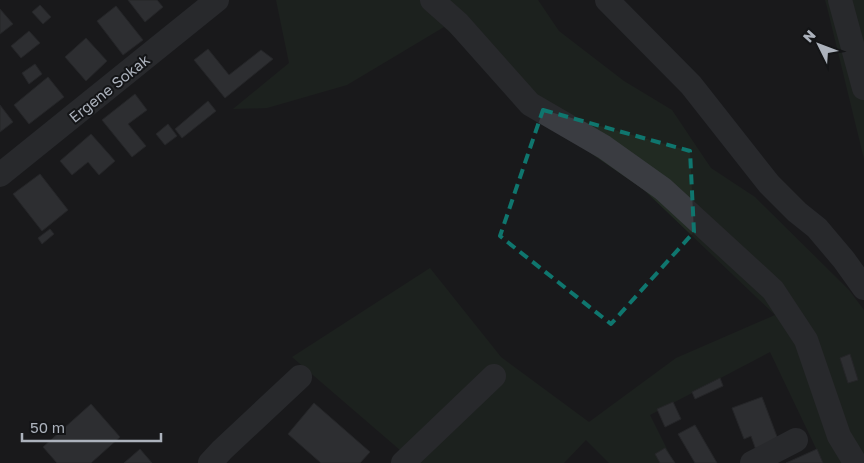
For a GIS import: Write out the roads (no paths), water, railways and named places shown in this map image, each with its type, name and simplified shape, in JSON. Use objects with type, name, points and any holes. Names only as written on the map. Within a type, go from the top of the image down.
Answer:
[{"type":"street","name":"Ergene Sokak","points":[[0,175],[217,0]]},
{"type":"street","points":[[432,0],[458,23],[530,104],[604,147],[663,189],[774,290],[806,340],[839,436],[853,459]]},
{"type":"street","points":[[607,0],[691,85],[769,184],[797,212],[817,228],[844,260],[864,288]]},
{"type":"street","points":[[840,0],[864,88]]},
{"type":"street","points":[[403,463],[494,376]]},
{"type":"street","points":[[210,463],[300,377]]},
{"type":"street","points":[[752,463],[796,440]]}]
